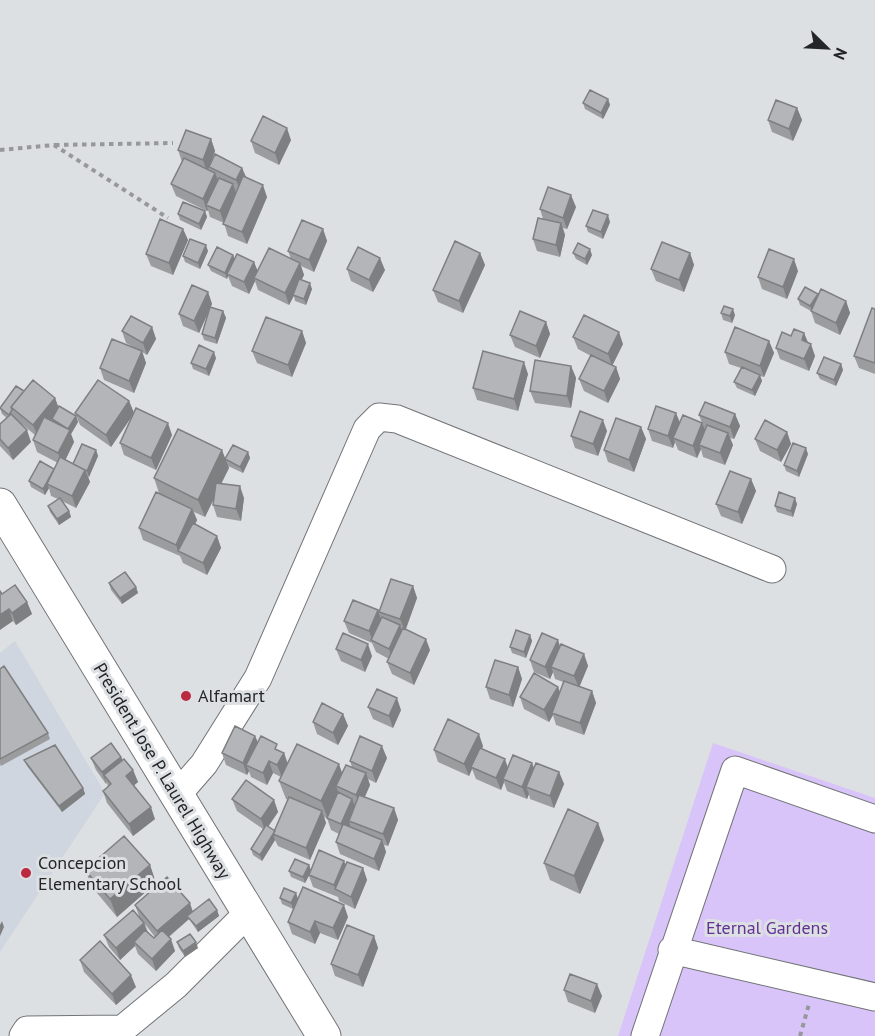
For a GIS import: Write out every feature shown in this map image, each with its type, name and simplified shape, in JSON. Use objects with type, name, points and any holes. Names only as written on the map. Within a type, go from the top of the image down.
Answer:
[{"type":"highway","name":"President Jose P. Laurel Highway","points":[[0,505],[324,1036]]},
{"type":"street","points":[[177,795],[204,764],[258,678],[367,429],[379,417],[397,419],[772,568]]},
{"type":"street","points":[[645,1036],[672,950],[735,770],[875,819]]},
{"type":"street","points":[[23,1036],[27,1030],[117,1033],[176,985],[248,914]]},
{"type":"street","points":[[672,950],[875,997]]},
{"type":"path","points":[[0,150],[54,146],[173,143]]},
{"type":"path","points":[[54,146],[168,218]]},
{"type":"path","points":[[800,1036],[815,983]]},
{"type":"shaded area","name":"Concepcion Elementary School","points":[[15,641],[105,793],[0,952],[0,653]]},
{"type":"green space","name":"Eternal Gardens","points":[[713,743],[875,798],[875,1036],[618,1036]]},
{"type":"building","points":[[590,90],[608,99],[601,113],[583,103]]},
{"type":"building","points":[[776,100],[797,108],[789,129],[768,120]]},
{"type":"building","points":[[263,116],[287,128],[275,153],[251,141]]},
{"type":"building","points":[[186,130],[211,139],[203,160],[178,150]]},
{"type":"building","points":[[215,154],[242,168],[236,180],[209,167]]},
{"type":"building","points":[[184,158],[215,173],[203,199],[171,184]]},
{"type":"building","points":[[243,176],[263,185],[242,232],[223,224]]},
{"type":"building","points":[[219,178],[233,184],[220,211],[206,205]]},
{"type":"building","points":[[548,187],[571,195],[563,218],[540,209]]},
{"type":"building","points":[[183,202],[205,211],[199,224],[178,214]]},
{"type":"building","points":[[593,210],[608,215],[601,232],[586,226]]},
{"type":"building","points":[[538,218],[561,223],[556,245],[533,239]]},
{"type":"building","points":[[160,219],[183,229],[169,263],[146,254]]},
{"type":"building","points":[[302,220],[323,229],[309,260],[288,251]]},
{"type":"building","points":[[190,239],[206,245],[198,263],[183,256]]},
{"type":"building","points":[[455,241],[480,253],[459,301],[433,290]]},
{"type":"building","points":[[662,242],[690,253],[679,280],[651,269]]},
{"type":"building","points":[[578,243],[590,249],[585,259],[573,253]]},
{"type":"building","points":[[217,247],[233,255],[225,273],[208,265]]},
{"type":"building","points":[[358,247],[380,258],[369,280],[347,269]]},
{"type":"building","points":[[269,248],[300,263],[285,293],[254,278]]},
{"type":"building","points":[[769,249],[794,259],[783,287],[758,277]]},
{"type":"building","points":[[237,254],[254,262],[244,282],[227,274]]},
{"type":"building","points":[[299,279],[310,283],[304,299],[293,295]]},
{"type":"building","points":[[192,285],[208,292],[194,321],[179,314]]},
{"type":"building","points":[[805,287],[818,294],[810,306],[798,299]]},
{"type":"building","points":[[821,289],[846,301],[836,323],[811,311]]},
{"type":"building","points":[[724,306],[733,309],[730,316],[721,313]]},
{"type":"building","points":[[210,307],[223,311],[215,338],[202,334]]},
{"type":"building","points":[[872,308],[875,309],[875,363],[854,356]]},
{"type":"building","points":[[520,311],[546,322],[536,346],[510,335]]},
{"type":"building","points":[[584,315],[619,332],[608,354],[573,337]]},
{"type":"building","points":[[131,316],[152,327],[143,343],[122,331]]},
{"type":"building","points":[[266,317],[302,331],[288,365],[252,351]]},
{"type":"building","points":[[735,327],[769,341],[760,366],[725,352]]},
{"type":"building","points":[[794,329],[804,333],[802,340],[811,344],[804,359],[776,348],[782,332],[791,336]]},
{"type":"building","points":[[112,339],[142,351],[129,381],[100,368]]},
{"type":"building","points":[[199,345],[214,352],[206,369],[191,363]]},
{"type":"building","points":[[483,351],[524,362],[514,399],[473,388]]},
{"type":"building","points":[[591,355],[616,367],[604,391],[579,379]]},
{"type":"building","points":[[824,357],[841,364],[834,380],[817,373]]},
{"type":"building","points":[[535,360],[571,366],[567,396],[530,391]]},
{"type":"building","points":[[742,367],[760,375],[752,390],[734,382]]},
{"type":"building","points":[[33,380],[55,398],[33,425],[11,407]]},
{"type":"building","points":[[98,380],[129,401],[106,435],[75,413]]},
{"type":"building","points":[[16,386],[24,391],[11,407],[9,415],[0,408]]},
{"type":"building","points":[[705,402],[735,414],[730,427],[699,415]]},
{"type":"building","points":[[59,406],[76,416],[68,429],[52,419]]},
{"type":"building","points":[[656,406],[676,413],[668,436],[648,429]]},
{"type":"building","points":[[136,408],[168,423],[151,458],[120,443]]},
{"type":"building","points":[[580,411],[603,420],[593,444],[571,436]]},
{"type":"building","points":[[11,414],[27,430],[8,448],[0,439],[0,424]]},
{"type":"building","points":[[683,415],[702,423],[693,446],[673,438]]},
{"type":"building","points":[[44,417],[70,430],[58,453],[33,440]]},
{"type":"building","points":[[616,418],[641,427],[629,460],[604,450]]},
{"type":"building","points":[[765,420],[787,432],[777,450],[755,439]]},
{"type":"building","points":[[707,425],[728,433],[720,453],[699,445]]},
{"type":"building","points":[[178,429],[222,450],[198,500],[154,478]]},
{"type":"building","points":[[793,443],[806,448],[797,471],[784,465]]},
{"type":"building","points":[[82,444],[96,450],[87,471],[73,464]]},
{"type":"building","points":[[233,445],[248,452],[240,467],[225,459]]},
{"type":"building","points":[[60,457],[85,470],[72,496],[47,484]]},
{"type":"building","points":[[40,461],[54,469],[43,489],[29,481]]},
{"type":"building","points":[[730,471],[751,479],[738,512],[716,504]]},
{"type":"building","points":[[216,483],[240,486],[236,509],[213,505]]},
{"type":"building","points":[[156,492],[192,509],[176,545],[139,528]]},
{"type":"building","points":[[779,492],[795,498],[791,511],[775,506]]},
{"type":"building","points":[[60,498],[69,511],[57,519],[48,506]]},
{"type":"building","points":[[193,523],[217,536],[203,563],[178,551]]},
{"type":"building","points":[[125,572],[136,587],[120,598],[109,583]]},
{"type":"building","points":[[391,579],[413,586],[400,619],[379,612]]},
{"type":"building","points":[[15,585],[27,602],[12,613],[9,609],[0,615],[0,591],[2,594]]},
{"type":"building","points":[[353,600],[378,610],[369,631],[344,621]]},
{"type":"building","points":[[382,617],[400,625],[389,649],[371,640]]},
{"type":"building","points":[[403,628],[426,639],[410,673],[387,662]]},
{"type":"building","points":[[516,630],[530,635],[524,652],[510,647]]},
{"type":"building","points":[[343,633],[368,644],[361,660],[336,649]]},
{"type":"building","points":[[542,633],[558,640],[545,667],[530,660]]},
{"type":"building","points":[[561,644],[584,654],[574,676],[551,667]]},
{"type":"building","points":[[495,660],[518,667],[509,695],[486,687]]},
{"type":"building","points":[[4,666],[48,733],[0,759],[0,669]]},
{"type":"building","points":[[534,673],[558,687],[544,710],[520,697]]},
{"type":"building","points":[[564,681],[592,691],[580,723],[552,713]]},
{"type":"building","points":[[377,689],[397,698],[389,716],[368,707]]},
{"type":"building","points":[[322,703],[343,714],[333,733],[313,722]]},
{"type":"building","points":[[448,719],[479,734],[464,764],[434,750]]},
{"type":"building","points":[[235,726],[255,736],[243,763],[222,753]]},
{"type":"building","points":[[261,736],[277,744],[275,749],[284,753],[277,765],[269,761],[263,773],[246,765]]},
{"type":"building","points":[[360,736],[382,746],[372,771],[350,761]]},
{"type":"building","points":[[111,743],[121,757],[102,772],[91,758]]},
{"type":"building","points":[[297,744],[339,764],[321,801],[279,781]]},
{"type":"building","points":[[55,745],[83,788],[59,806],[24,760]]},
{"type":"building","points":[[480,748],[505,759],[496,778],[471,767]]},
{"type":"building","points":[[513,755],[532,763],[522,787],[503,779]]},
{"type":"building","points":[[124,759],[133,770],[126,776],[151,807],[129,824],[103,791],[111,784],[104,775]]},
{"type":"building","points":[[536,763],[559,772],[550,796],[526,787]]},
{"type":"building","points":[[346,765],[366,773],[356,795],[336,786]]},
{"type":"building","points":[[246,780],[274,800],[261,819],[232,799]]},
{"type":"building","points":[[338,792],[352,799],[341,824],[327,818]]},
{"type":"building","points":[[359,795],[394,808],[383,834],[349,821]]},
{"type":"building","points":[[289,797],[322,811],[306,848],[273,834]]},
{"type":"building","points":[[568,809],[598,823],[574,876],[544,863]]},
{"type":"building","points":[[343,824],[382,840],[374,859],[336,842]]},
{"type":"building","points":[[266,825],[275,831],[260,855],[251,849]]},
{"type":"building","points":[[124,836],[150,865],[110,899],[85,870]]},
{"type":"building","points":[[319,850],[344,861],[334,885],[309,875]]},
{"type":"building","points":[[295,859],[309,865],[303,877],[289,871]]},
{"type":"building","points":[[347,862],[363,868],[351,897],[335,889]]},
{"type":"building","points":[[167,877],[190,903],[157,931],[135,905]]},
{"type":"building","points":[[303,887],[344,905],[333,928],[315,921],[310,932],[288,922]]},
{"type":"building","points":[[284,888],[296,893],[291,903],[280,898]]},
{"type":"building","points":[[209,899],[217,910],[196,926],[187,916]]},
{"type":"building","points":[[133,910],[144,923],[116,948],[104,935]]},
{"type":"building","points":[[347,925],[374,936],[358,975],[331,964]]},
{"type":"building","points":[[145,930],[154,938],[162,930],[171,939],[152,959],[134,942]]},
{"type":"building","points":[[190,934],[196,942],[183,951],[177,942]]},
{"type":"building","points":[[100,941],[131,975],[112,994],[80,960]]},
{"type":"building","points":[[570,974],[597,984],[591,1001],[564,990]]},
{"type":"place","name":"Alfamart","points":[[186,696]]},
{"type":"place","name":"Concepcion Elementary School","points":[[26,873]]}]
